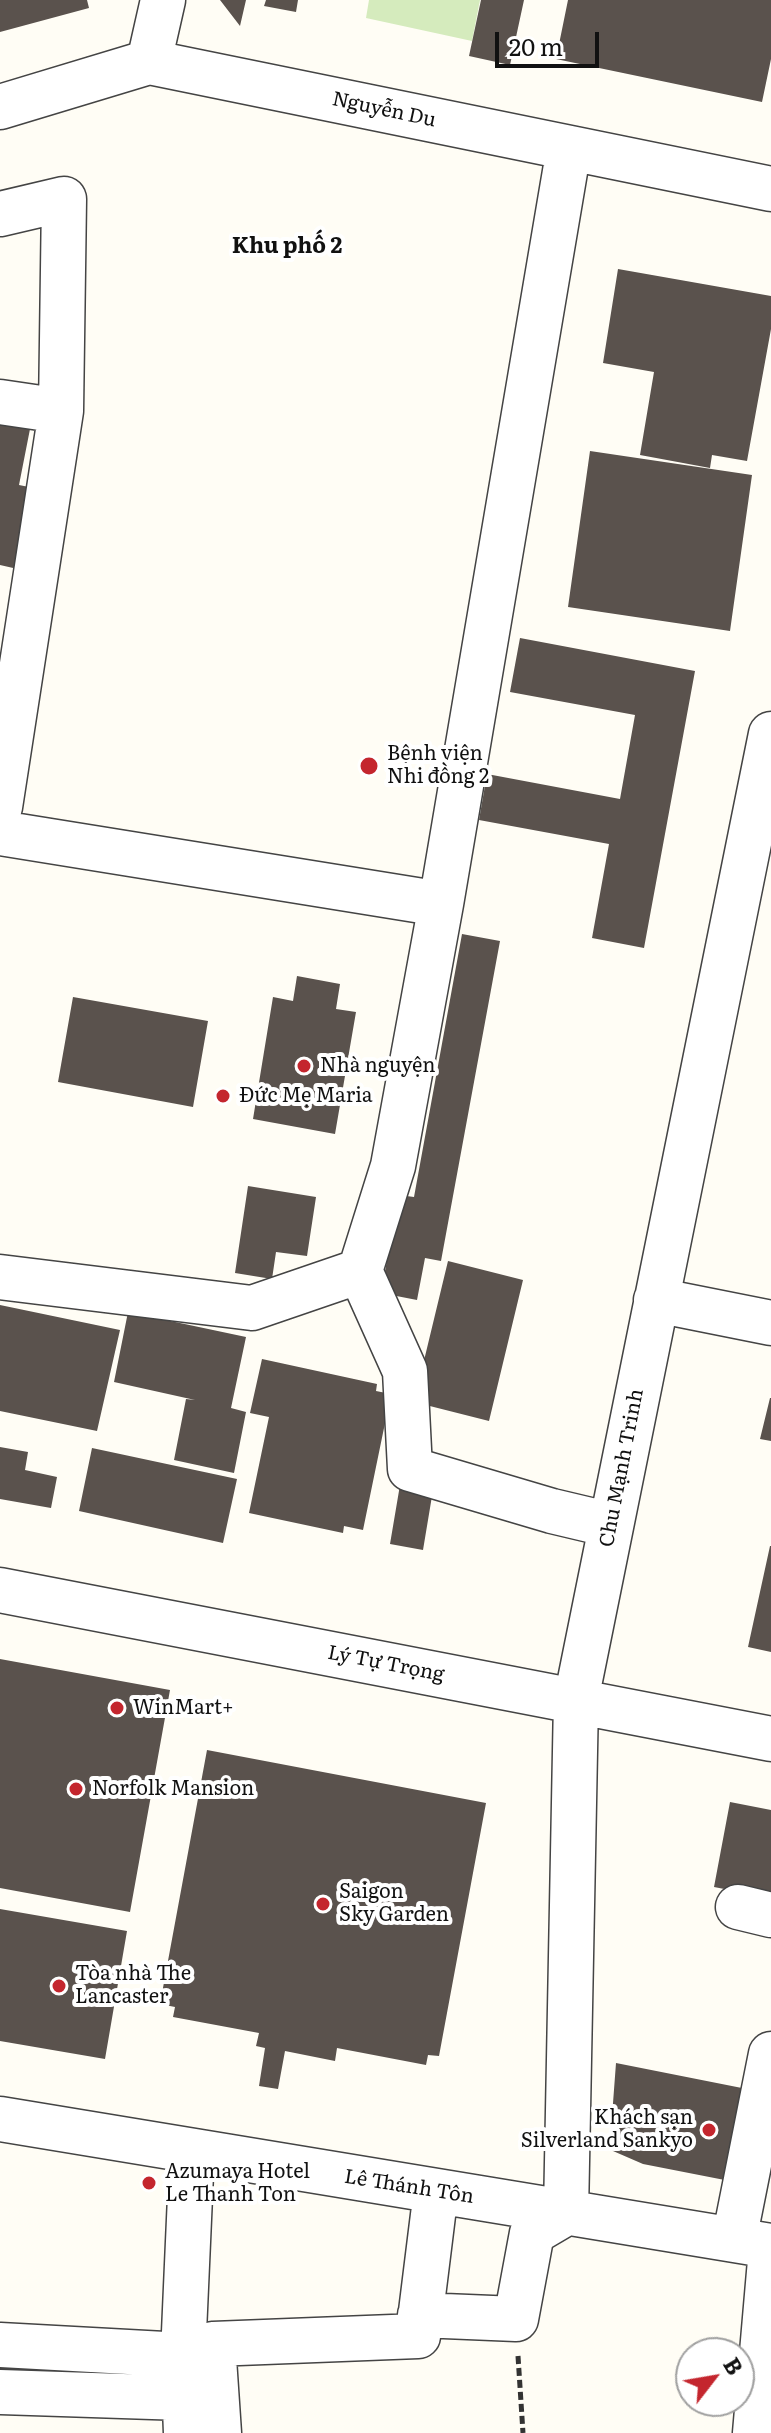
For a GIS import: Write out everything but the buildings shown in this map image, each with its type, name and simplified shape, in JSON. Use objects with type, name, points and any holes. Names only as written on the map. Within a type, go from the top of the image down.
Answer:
[{"type":"street","points":[[149,62],[163,0]]},
{"type":"street","name":"Nguyễn Du","points":[[0,107],[149,62],[771,189]]},
{"type":"street","points":[[569,148],[441,904],[393,1166],[360,1271],[405,1371],[410,1469],[611,1525]]},
{"type":"street","points":[[0,213],[64,199],[61,411],[0,807]]},
{"type":"street","points":[[0,402],[61,411]]},
{"type":"street","name":"Chu Mạnh Trinh","points":[[566,2213],[576,1700],[656,1300],[753,918],[771,734]]},
{"type":"street","points":[[0,833],[441,904]]},
{"type":"street","points":[[0,1277],[252,1308],[360,1271]]},
{"type":"street","points":[[656,1300],[771,1323]]},
{"type":"street","name":"Lý Tự Trọng","points":[[0,1590],[771,1739]]},
{"type":"street","points":[[755,2433],[759,2245],[771,2054]]},
{"type":"street","name":"Lê Thánh Tôn","points":[[0,2119],[759,2245]]},
{"type":"street","points":[[0,2392],[184,2416],[183,2355],[192,2151]]},
{"type":"street","points":[[219,2433],[213,2344],[418,2336],[436,2191]]},
{"type":"street","points":[[420,2315],[516,2319],[532,2233],[566,2213]]},
{"type":"street","points":[[0,2345],[183,2355]]},
{"type":"path","points":[[516,2319],[523,2433]]},
{"type":"green space","points":[[369,0],[480,0],[472,41],[366,18]]},
{"type":"place","name":"Bệnh viện Nhi đồng 2","points":[[369,766]]},
{"type":"place","name":"Nhà nguyện","points":[[304,1066]]},
{"type":"place","name":"Đức Mẹ Maria","points":[[223,1096]]},
{"type":"place","name":"WinMart+","points":[[117,1708]]},
{"type":"place","name":"Norfolk Mansion","points":[[76,1789]]},
{"type":"place","name":"Saigon Sky Garden","points":[[323,1904]]},
{"type":"place","name":"Tòa nhà The Lancaster","points":[[59,1986]]},
{"type":"place","name":"Khách sạn Silverland Sankyo","points":[[709,2130]]},
{"type":"place","name":"Azumaya Hotel Le Thanh Ton","points":[[149,2183]]},
{"type":"district","name":"Khu phố 2","points":[[287,247]]}]
